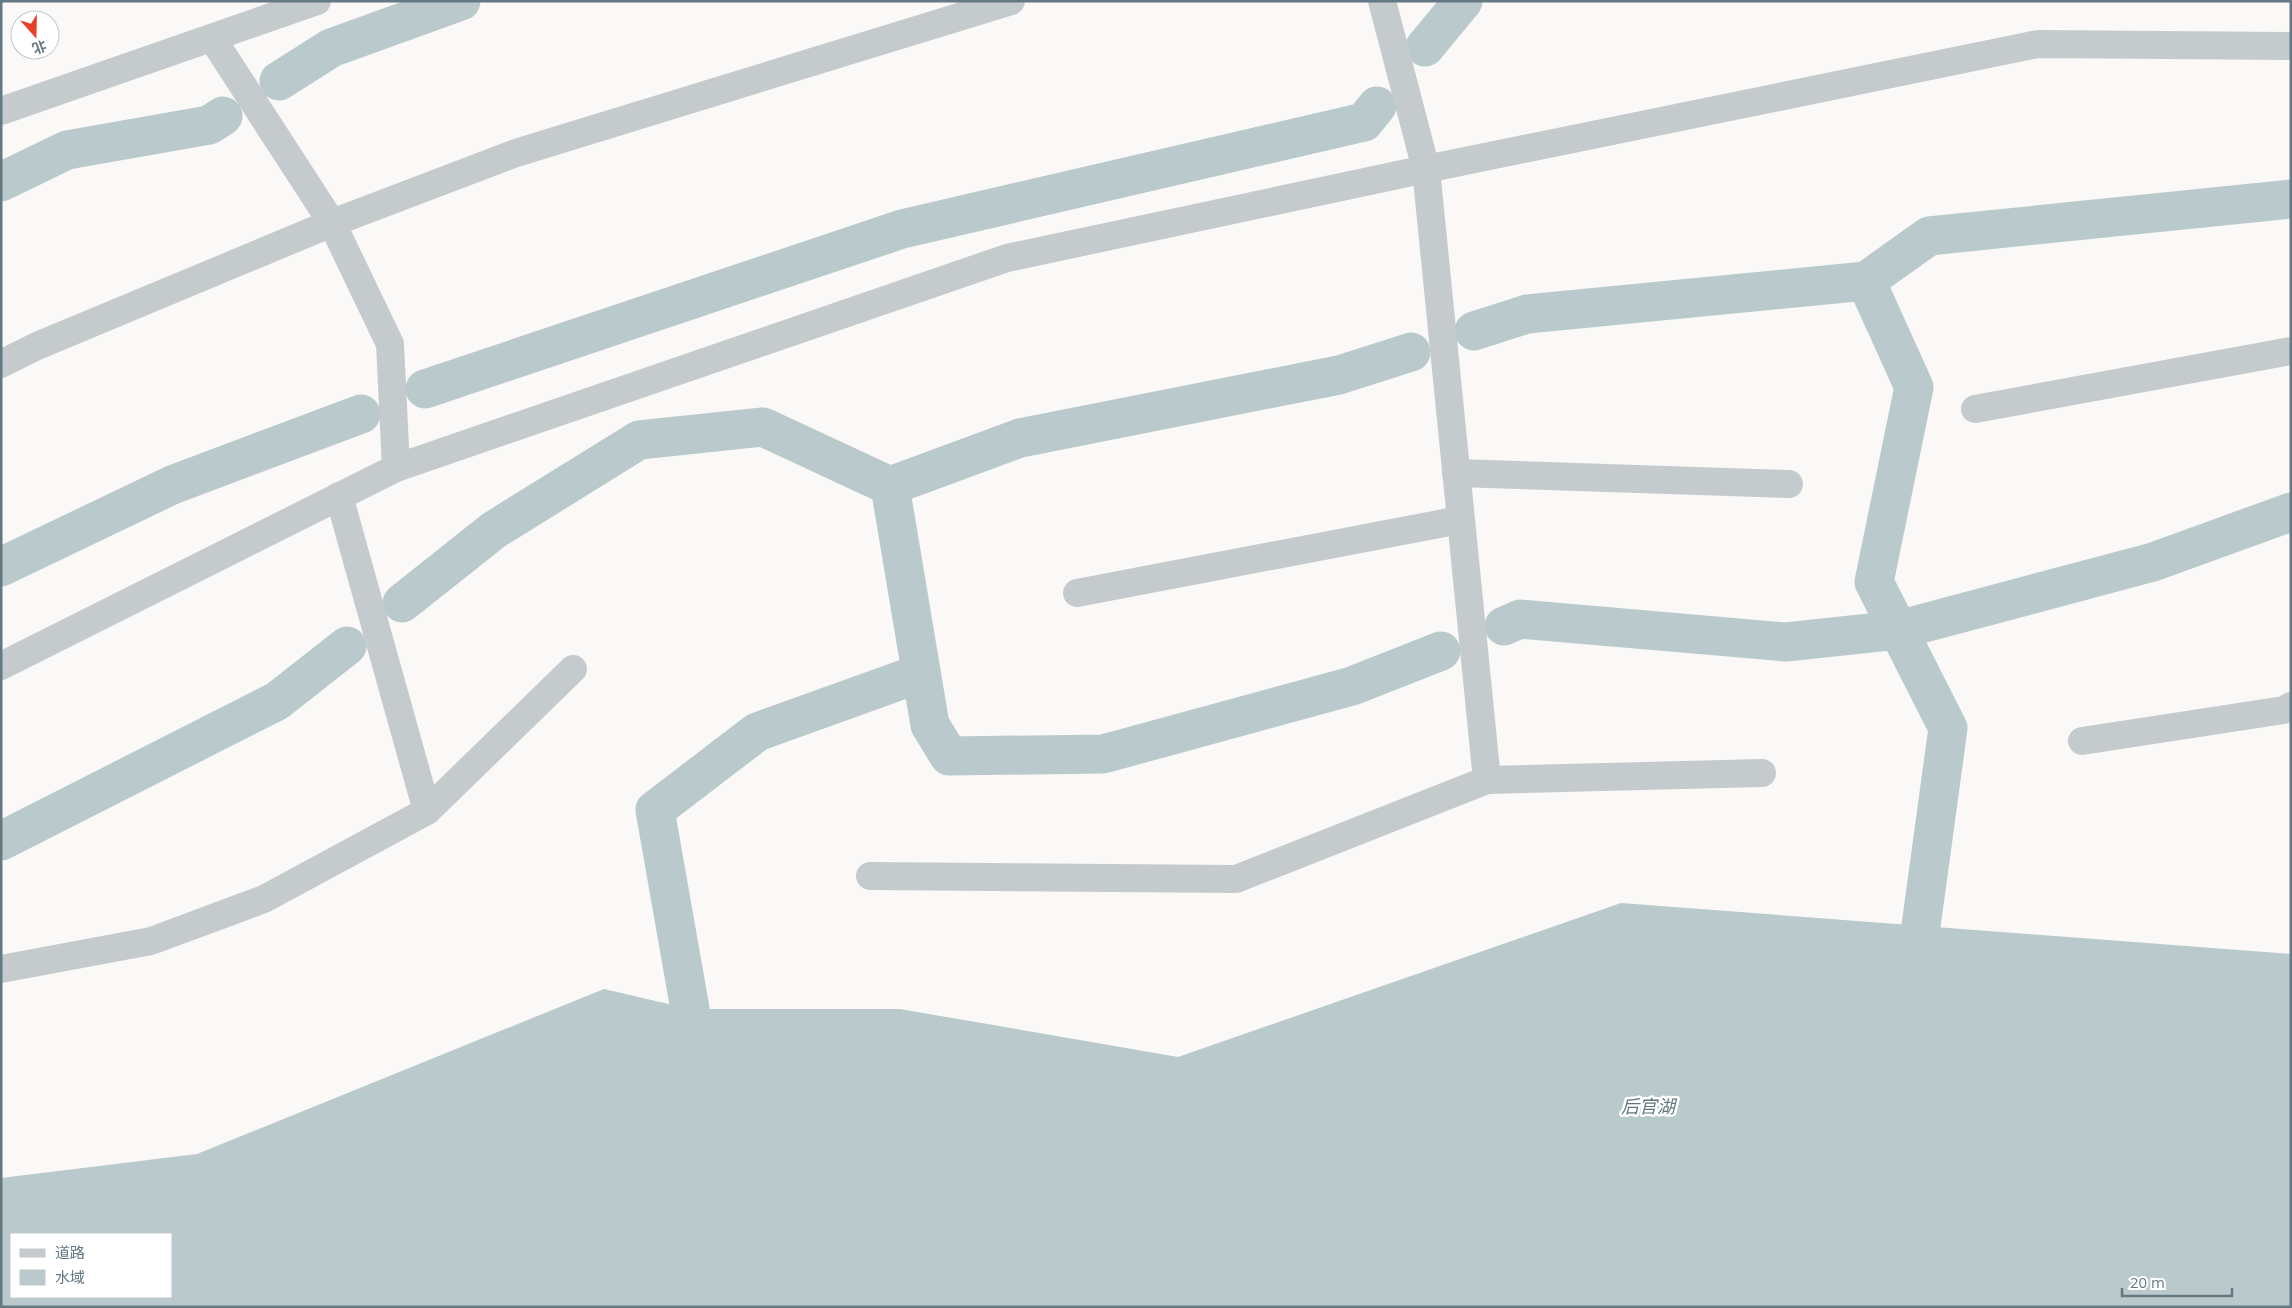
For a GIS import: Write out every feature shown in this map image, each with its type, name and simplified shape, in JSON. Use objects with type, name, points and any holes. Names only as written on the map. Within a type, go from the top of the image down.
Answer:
[{"type":"street","points":[[1,111],[317,1]]},
{"type":"street","points":[[1,364],[37,346],[332,223],[516,153],[1011,1]]},
{"type":"street","points":[[1382,1],[1426,170],[1487,780]]},
{"type":"street","points":[[212,38],[332,223],[390,344],[396,468]]},
{"type":"street","points":[[1,666],[396,468],[1008,258],[2038,44],[2291,46]]},
{"type":"street","points":[[1975,408],[2291,352]]},
{"type":"street","points":[[1456,474],[1789,484]]},
{"type":"street","points":[[339,496],[427,811]]},
{"type":"street","points":[[1077,593],[1460,520]]},
{"type":"street","points":[[1,969],[151,941],[264,899],[427,811],[573,669]]},
{"type":"street","points":[[2082,741],[2284,710],[2291,706]]},
{"type":"street","points":[[870,876],[1236,879],[1487,780],[1762,773]]},
{"type":"water","name":"后官湖","points":[[1621,903],[2291,954],[2291,1307],[1,1307],[1,1178],[197,1154],[604,989],[690,1009],[900,1009],[1178,1057]]},
{"type":"waterway","points":[[279,81],[331,48],[461,1]]},
{"type":"waterway","points":[[1425,47],[1463,1]]},
{"type":"waterway","points":[[425,389],[902,229],[1364,122],[1377,106]]},
{"type":"waterway","points":[[1,182],[67,150],[209,125],[223,116]]},
{"type":"waterway","points":[[1474,331],[1527,314],[1866,281],[1929,236],[2291,199]]},
{"type":"waterway","points":[[1866,281],[1914,387],[1874,582],[1948,728],[1921,926]]},
{"type":"waterway","points":[[890,486],[1020,438],[1339,375],[1411,352]]},
{"type":"waterway","points":[[1,567],[172,485],[361,414]]},
{"type":"waterway","points":[[402,603],[494,530],[639,440],[763,427],[890,486],[930,725],[949,756],[1103,754],[1352,686],[1441,651]]},
{"type":"waterway","points":[[1504,626],[1520,619],[1786,642],[1898,630],[2153,562],[2291,512]]},
{"type":"waterway","points":[[1,841],[277,701],[347,646]]},
{"type":"waterway","points":[[690,1009],[655,810],[757,732],[921,673]]}]
